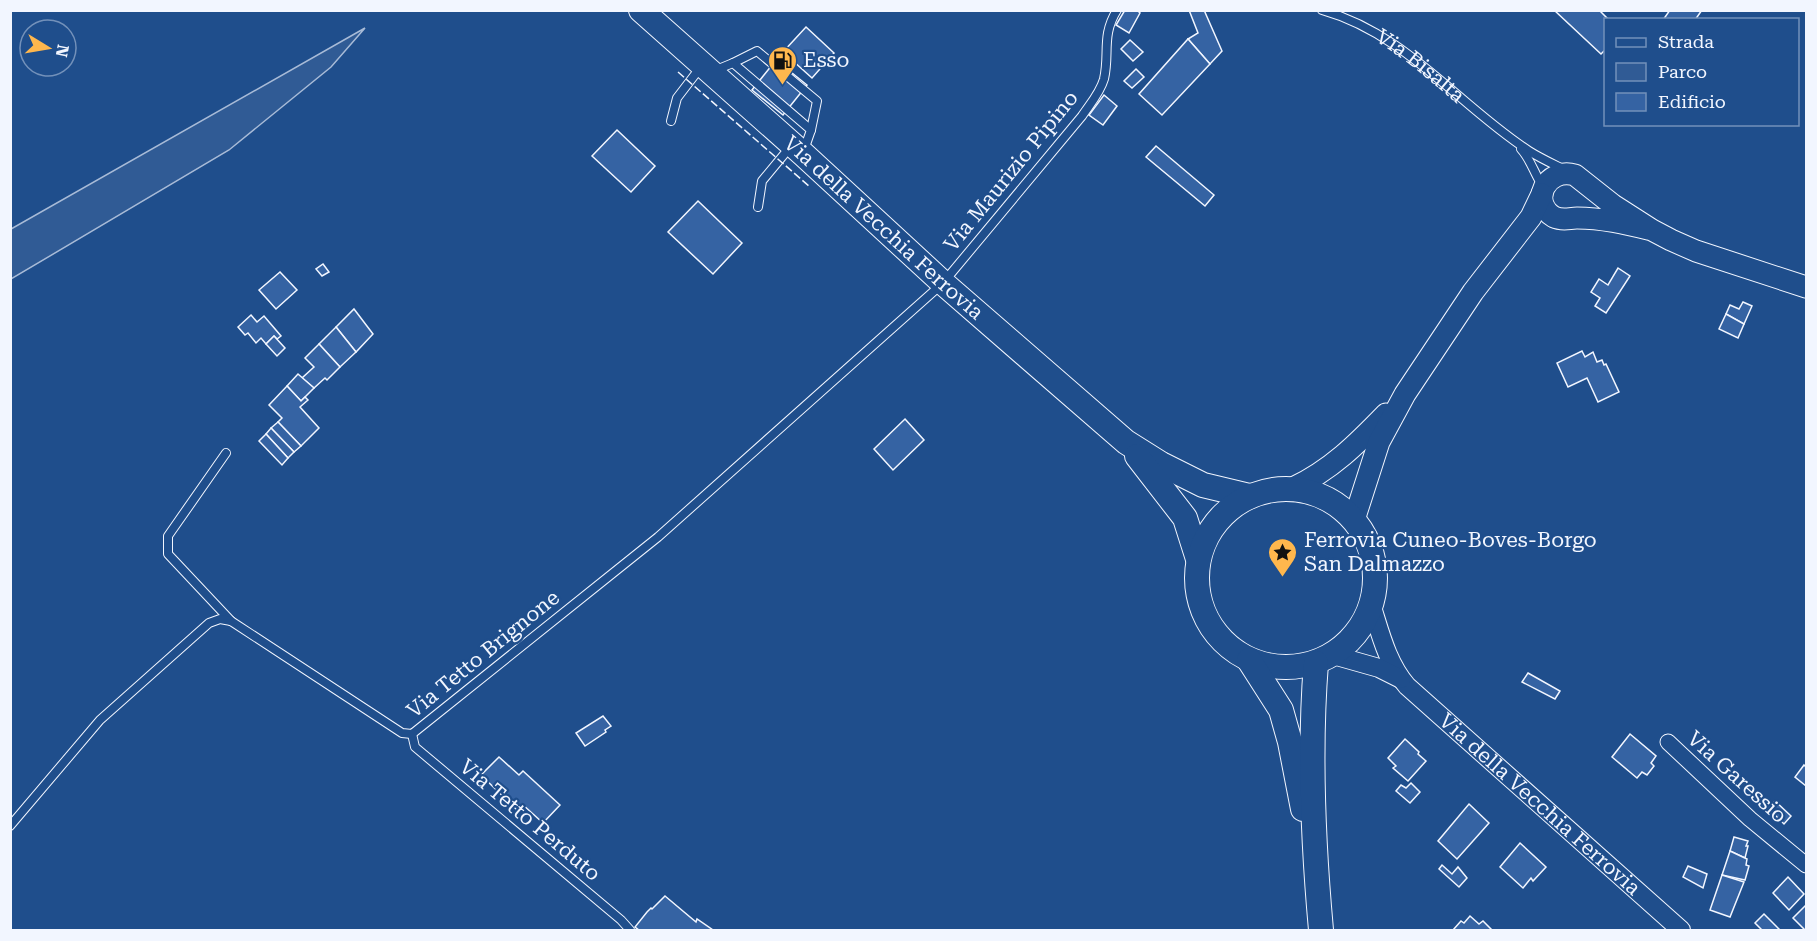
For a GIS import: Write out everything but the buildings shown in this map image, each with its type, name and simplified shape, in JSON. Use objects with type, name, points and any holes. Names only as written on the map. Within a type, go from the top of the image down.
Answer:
[{"type":"main road","name":"Via della Vecchia Ferrovia","points":[[641,10],[716,67],[797,150],[943,283],[1126,442],[1161,464],[1203,485],[1249,496]]},
{"type":"main road","points":[[1354,520],[1379,442],[1405,394],[1473,292],[1531,217],[1553,176],[1567,173],[1580,179],[1589,199],[1587,207],[1571,219],[1535,230],[1508,248]]},
{"type":"main road","name":"Via Bisalta","points":[[1580,179],[1652,230],[1696,251],[1806,287]]},
{"type":"main road","name":"Via Bisalta","points":[[1543,191],[1543,202],[1552,216],[1616,221],[1652,230]]},
{"type":"main road","points":[[1293,488],[1317,477],[1350,450],[1405,394]]},
{"type":"main road","name":"Via della Vecchia Ferrovia","points":[[1126,442],[1185,518],[1198,559]]},
{"type":"main road","points":[[1293,488],[1316,493],[1337,504],[1354,520],[1366,539],[1373,560],[1375,582],[1371,604],[1363,624],[1349,641],[1324,658],[1294,668],[1271,667],[1249,660],[1224,643],[1205,618],[1196,589],[1198,559],[1208,533],[1226,511],[1249,496],[1270,489],[1293,488]]},
{"type":"main road","points":[[1321,930],[1316,876],[1312,714],[1324,658]]},
{"type":"main road","points":[[1249,660],[1281,710],[1290,742],[1316,876]]},
{"type":"street","name":"Via della Vecchia Ferrovia","points":[[1371,604],[1387,653],[1401,679]]},
{"type":"street","name":"Via della Vecchia Ferrovia","points":[[1324,658],[1379,668],[1401,679],[1681,930]]},
{"type":"street","name":"Via Garessio","points":[[1668,742],[1750,819],[1806,865]]},
{"type":"lane","name":"Via Maurizio Pipino","points":[[943,283],[1082,116],[1101,89],[1107,31],[1117,10]]},
{"type":"lane","name":"Via Bisalta","points":[[1322,10],[1342,16],[1389,39],[1510,138],[1530,152],[1580,179]]},
{"type":"lane","points":[[671,121],[677,98],[716,67],[757,51],[817,101],[810,130],[797,150],[762,182],[758,207]]},
{"type":"lane","points":[[716,67],[810,130]]},
{"type":"lane","name":"Via Bisalta","points":[[1510,138],[1529,159],[1543,191]]},
{"type":"lane","name":"Via Tetto Brignone","points":[[226,453],[168,536],[168,554],[231,621],[402,733],[412,734],[658,537],[943,283]]},
{"type":"lane","points":[[10,826],[100,720],[209,622],[220,619],[231,621]]},
{"type":"lane","name":"Via Tetto Perduto","points":[[412,734],[415,747],[630,930]]},
{"type":"green space","points":[[365,28],[331,67],[229,150],[11,279],[11,229]]},
{"type":"fence","points":[[678,72],[810,187]]},
{"type":"place","name":"Esso","points":[[782,86]]},
{"type":"place","name":"Ferrovia Cuneo-Boves-Borgo San Dalmazzo","points":[[1283,578]]}]
